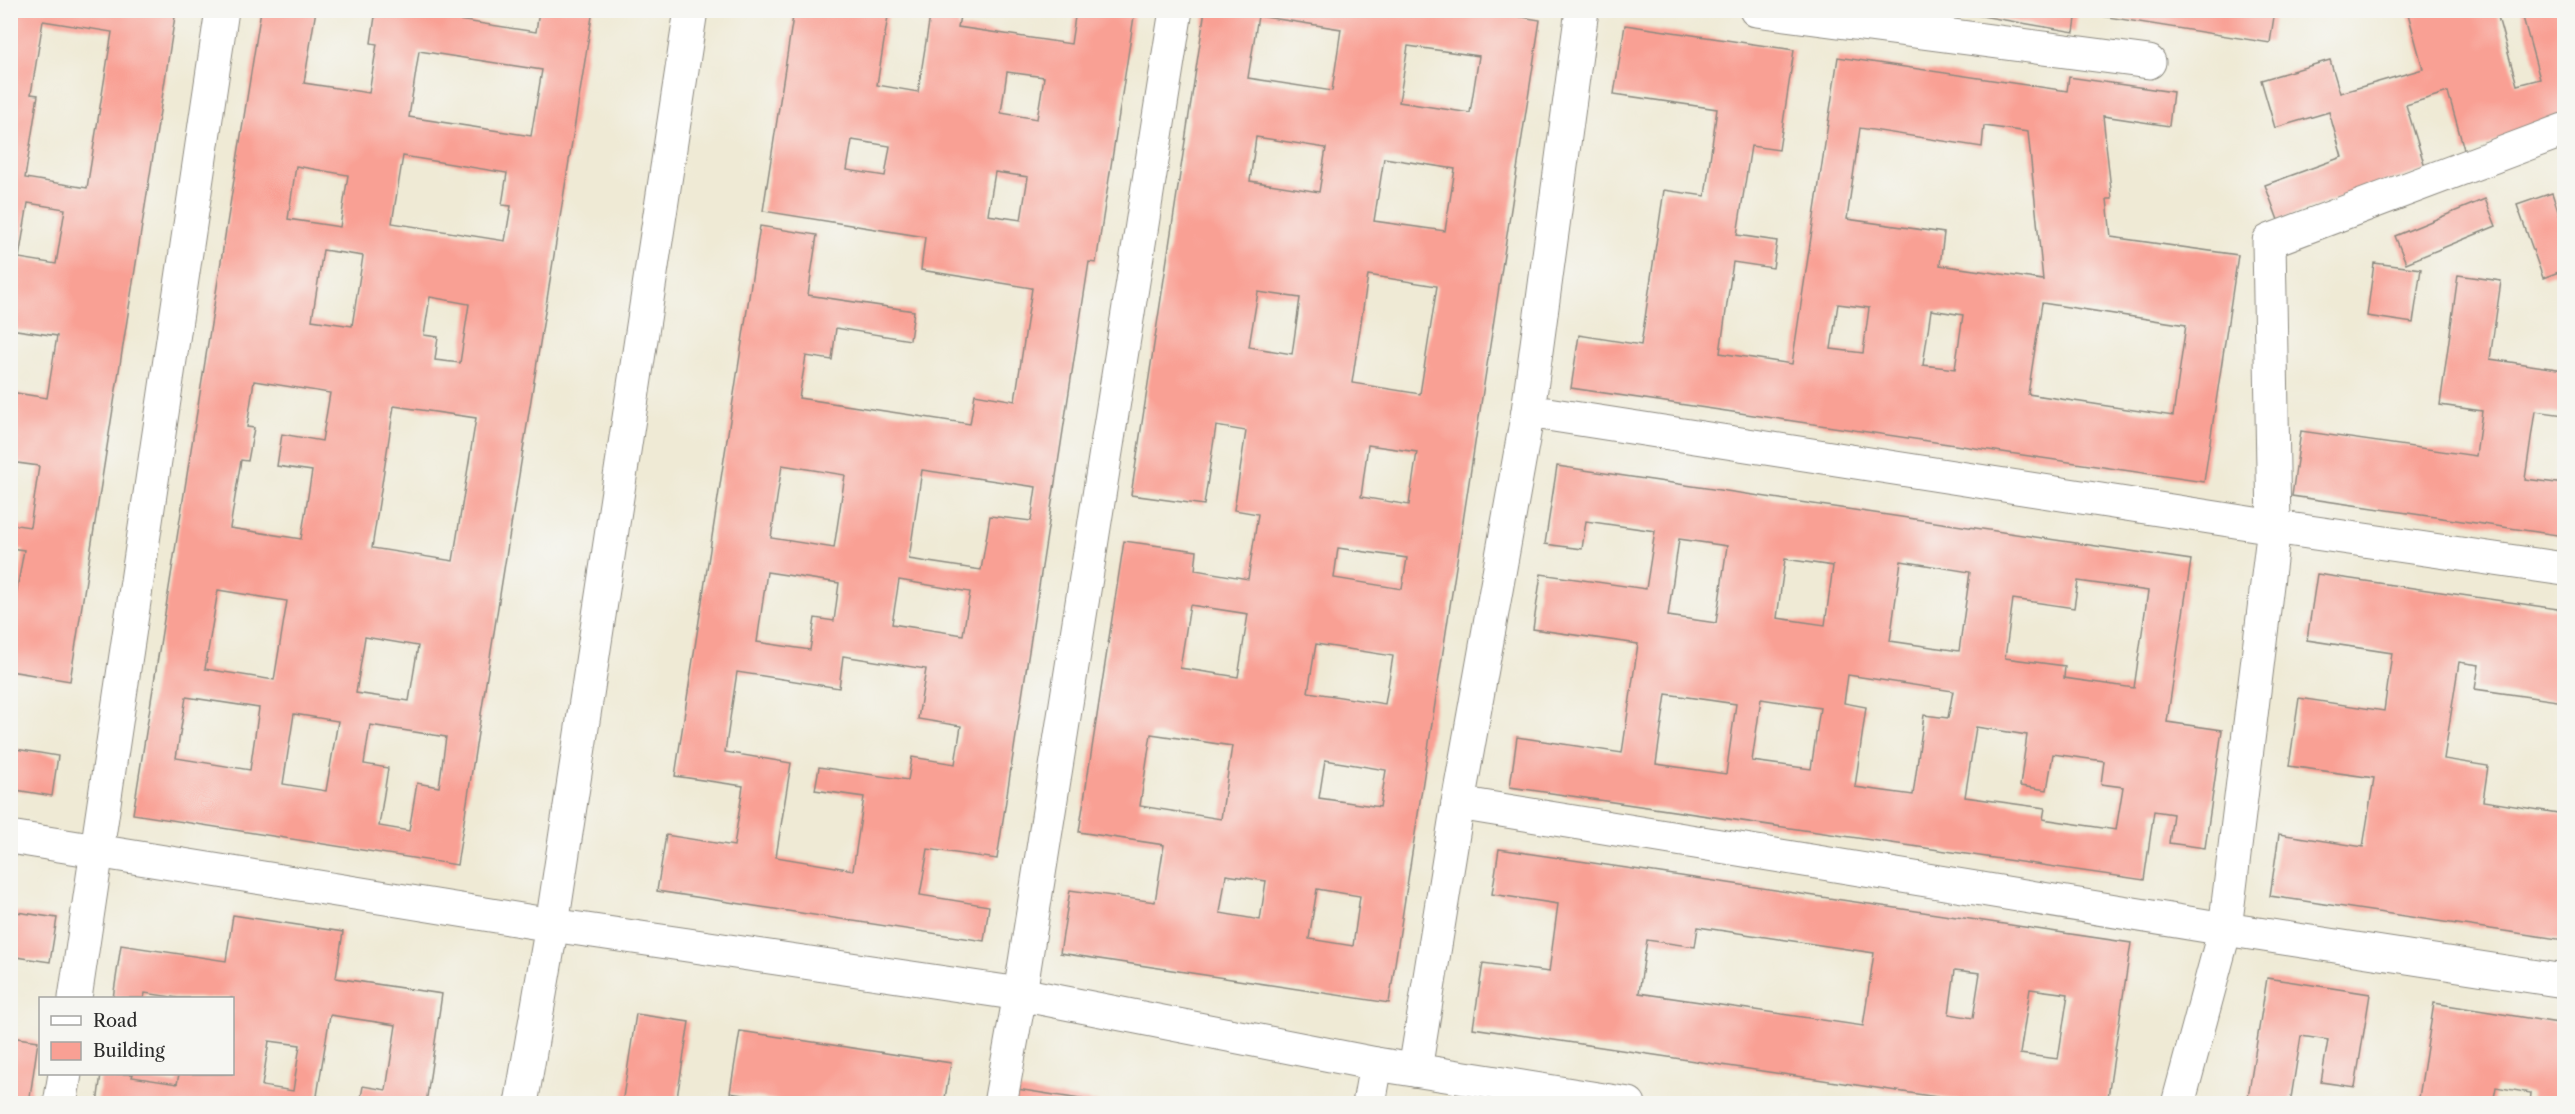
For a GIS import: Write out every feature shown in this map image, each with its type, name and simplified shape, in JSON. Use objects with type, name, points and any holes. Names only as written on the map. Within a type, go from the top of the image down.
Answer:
[{"type":"street","points":[[75,997],[95,851],[222,10]]},
{"type":"street","points":[[521,1104],[552,925],[691,10]]},
{"type":"street","points":[[999,1104],[1020,994],[1176,10]]},
{"type":"street","points":[[1415,1070],[1458,803],[1528,411],[1582,10]]},
{"type":"street","points":[[1756,10],[2149,62]]},
{"type":"street","points":[[2178,1104],[2225,929],[2274,527],[2269,241],[2565,130]]},
{"type":"street","points":[[1528,411],[2274,527],[2565,569]]},
{"type":"street","points":[[1458,803],[2225,929],[2565,981]]},
{"type":"street","points":[[10,837],[552,925],[1020,994],[1376,1064],[1629,1104]]},
{"type":"street","points":[[1370,1104],[1376,1064]]},
{"type":"street","points":[[60,1104],[64,1075]]},
{"type":"building","points":[[10,10],[176,10],[70,681],[10,671],[10,628],[24,550],[10,548],[10,524],[30,527],[39,466],[10,462],[10,392],[47,398],[57,336],[10,329]],"holes":[[[43,21],[112,32],[87,188],[25,178],[38,95],[31,94]],[[28,203],[65,209],[56,264],[19,258]]]},
{"type":"building","points":[[261,10],[316,10],[304,83],[369,93],[377,44],[371,43],[376,10],[426,10],[425,15],[536,32],[539,10],[593,10],[457,865],[133,814]],"holes":[[[419,51],[542,70],[531,136],[409,117]],[[403,156],[507,173],[502,205],[511,206],[505,241],[392,223]],[[296,166],[348,175],[340,227],[288,219]],[[323,250],[363,256],[352,326],[312,320]],[[430,297],[469,304],[460,363],[435,360],[438,337],[424,335]],[[254,381],[330,393],[322,441],[282,434],[277,466],[312,471],[301,539],[230,528],[241,460],[248,461],[254,428],[247,427]],[[394,406],[476,418],[453,561],[372,548]],[[218,590],[287,601],[274,680],[205,669]],[[365,637],[418,646],[409,701],[356,693]],[[186,697],[259,708],[250,770],[176,758]],[[294,714],[338,721],[326,791],[283,784]],[[370,725],[446,737],[439,787],[417,783],[409,831],[379,826],[388,768],[364,764]]]},
{"type":"building","points":[[794,10],[853,10],[888,16],[877,85],[918,92],[931,10],[961,10],[958,27],[1071,44],[1076,10],[1135,10],[1096,263],[1089,262],[997,859],[928,849],[920,895],[989,906],[984,941],[657,891],[666,835],[734,846],[743,786],[675,776],[760,226],[817,235],[808,295],[914,311],[910,340],[836,328],[832,360],[806,356],[799,398],[970,424],[975,394],[1015,401],[1032,288],[921,270],[925,237],[763,211]],"holes":[[[1007,72],[1044,77],[1037,119],[1001,113]],[[852,140],[890,146],[885,176],[847,170]],[[995,172],[1028,177],[1021,220],[988,215]],[[782,465],[845,475],[834,548],[771,538]],[[922,470],[1036,487],[1031,521],[990,516],[981,570],[909,559]],[[767,572],[839,583],[834,621],[815,618],[810,650],[757,642]],[[899,580],[970,592],[963,635],[892,624]],[[843,656],[926,669],[918,719],[961,726],[955,764],[912,757],[908,780],[819,767],[815,790],[864,797],[853,870],[776,857],[791,763],[725,752],[737,672],[839,688]]]},
{"type":"building","points":[[1205,10],[1480,10],[1540,20],[1389,1003],[1060,953],[1070,890],[1155,902],[1164,845],[1079,832],[1124,541],[1197,551],[1195,570],[1248,579],[1258,514],[1234,510],[1246,431],[1216,426],[1204,505],[1131,495]],"holes":[[[1258,16],[1341,29],[1332,91],[1248,78]],[[1408,46],[1479,56],[1470,113],[1399,102]],[[1256,137],[1326,148],[1319,192],[1250,181]],[[1384,158],[1455,169],[1445,231],[1374,221]],[[1368,275],[1437,286],[1420,394],[1352,383]],[[1258,292],[1300,298],[1292,354],[1249,347]],[[1368,445],[1417,452],[1409,505],[1361,497]],[[1338,548],[1407,558],[1402,589],[1334,578]],[[1190,605],[1248,614],[1238,677],[1180,668]],[[1316,644],[1393,656],[1385,704],[1308,692]],[[1151,734],[1232,746],[1221,819],[1140,806]],[[1325,760],[1386,770],[1380,807],[1319,798]],[[1226,875],[1266,881],[1260,920],[1220,913]],[[1317,889],[1360,896],[1353,946],[1309,939]]]},
{"type":"building","points":[[1947,10],[2275,10],[2270,43],[2077,12],[2074,32]]},
{"type":"building","points":[[2407,10],[2496,10],[2517,85],[2540,79],[2521,10],[2564,10],[2564,117],[2465,153],[2448,92],[2406,105],[2426,170],[2368,187],[2278,220],[2265,185],[2342,157],[2329,112],[2275,128],[2261,80],[2330,60],[2340,93],[2423,69]]},
{"type":"building","points":[[1625,25],[1794,50],[1779,150],[1751,146],[1737,235],[1777,241],[1773,268],[1733,262],[1720,353],[1792,364],[1838,57],[2067,91],[2069,77],[2173,92],[2169,126],[2103,116],[2112,199],[2107,199],[2111,237],[2238,255],[2204,482],[1571,388],[1579,335],[1641,345],[1664,190],[1705,196],[1717,109],[1614,94]],"holes":[[[1984,126],[2028,132],[2043,280],[1940,265],[1944,233],[1847,219],[1860,128],[1982,147]],[[2042,303],[2186,325],[2173,416],[2028,394]],[[1838,304],[1869,308],[1863,353],[1831,349]],[[1931,310],[1963,315],[1955,369],[1923,365]]]},
{"type":"building","points":[[2552,193],[2564,229],[2564,270],[2543,278],[2517,205]]},
{"type":"building","points":[[2485,199],[2496,226],[2406,263],[2395,236]]},
{"type":"building","points":[[2374,263],[2421,269],[2413,323],[2367,316]]},
{"type":"building","points":[[2458,275],[2501,281],[2490,359],[2564,370],[2564,415],[2535,411],[2525,479],[2564,484],[2564,536],[2292,496],[2301,431],[2476,456],[2482,411],[2440,405]]},
{"type":"building","points":[[1557,466],[2191,560],[2167,722],[2222,730],[2205,848],[2169,843],[2173,814],[2154,811],[2144,880],[1510,787],[1517,737],[1622,753],[1638,644],[1533,629],[1541,574],[1646,589],[1655,531],[1586,521],[1582,549],[1545,544]],"holes":[[[1679,539],[1727,546],[1716,623],[1668,616]],[[1785,559],[1833,566],[1825,625],[1777,618]],[[1901,561],[1970,572],[1959,651],[1890,641]],[[2078,581],[2148,591],[2134,688],[2064,678],[2065,666],[2005,658],[2013,599],[2074,608]],[[1848,675],[1953,691],[1948,718],[1924,715],[1913,795],[1855,787],[1866,707],[1844,703]],[[1666,694],[1736,704],[1726,774],[1656,764]],[[1761,699],[1820,708],[1811,769],[1752,761]],[[1976,727],[2027,735],[2020,786],[2047,790],[2053,754],[2104,761],[2101,784],[2123,787],[2116,830],[2043,819],[2045,808],[1965,797]]]},
{"type":"building","points":[[2317,574],[2564,610],[2564,702],[2475,689],[2479,665],[2459,662],[2444,759],[2488,766],[2483,801],[2564,814],[2564,940],[2270,896],[2279,834],[2363,847],[2374,778],[2289,766],[2299,698],[2384,711],[2392,653],[2307,640]]},
{"type":"building","points":[[10,748],[58,756],[52,796],[10,789]]},
{"type":"building","points":[[1499,849],[2131,943],[2107,1104],[1984,1104],[1473,1028],[1483,963],[1549,972],[1558,904],[1492,894]],"holes":[[[1698,927],[1874,953],[1863,1026],[1639,993],[1647,940],[1695,947]],[[1955,970],[1980,973],[1973,1018],[1949,1014]],[[2030,989],[2068,994],[2058,1059],[2020,1054]]]},
{"type":"building","points":[[10,911],[57,918],[50,962],[10,956]]},
{"type":"building","points":[[233,915],[343,932],[336,978],[442,994],[426,1104],[97,1104],[101,1075],[133,1075],[132,1077],[177,1084],[179,1075],[234,1075],[234,997],[171,997],[145,993],[144,997],[113,997],[121,945],[226,961]],"holes":[[[330,1015],[396,1025],[386,1090],[363,1086],[360,1103],[317,1096]],[[269,1041],[300,1045],[293,1091],[262,1086]]]},
{"type":"building","points":[[2267,978],[2370,994],[2355,1087],[2321,1082],[2328,1040],[2301,1036],[2290,1104],[2247,1104]]},
{"type":"building","points":[[2434,1003],[2564,1024],[2564,1104],[2530,1104],[2531,1093],[2496,1087],[2493,1104],[2418,1104]]},
{"type":"building","points":[[636,1014],[689,1022],[676,1104],[622,1104]]},
{"type":"building","points":[[740,1031],[951,1063],[944,1104],[799,1104],[730,1093]]},
{"type":"building","points":[[10,1037],[38,1041],[29,1104],[10,1104]]},
{"type":"building","points":[[1017,1089],[1098,1102],[1098,1104],[1015,1104]]}]
